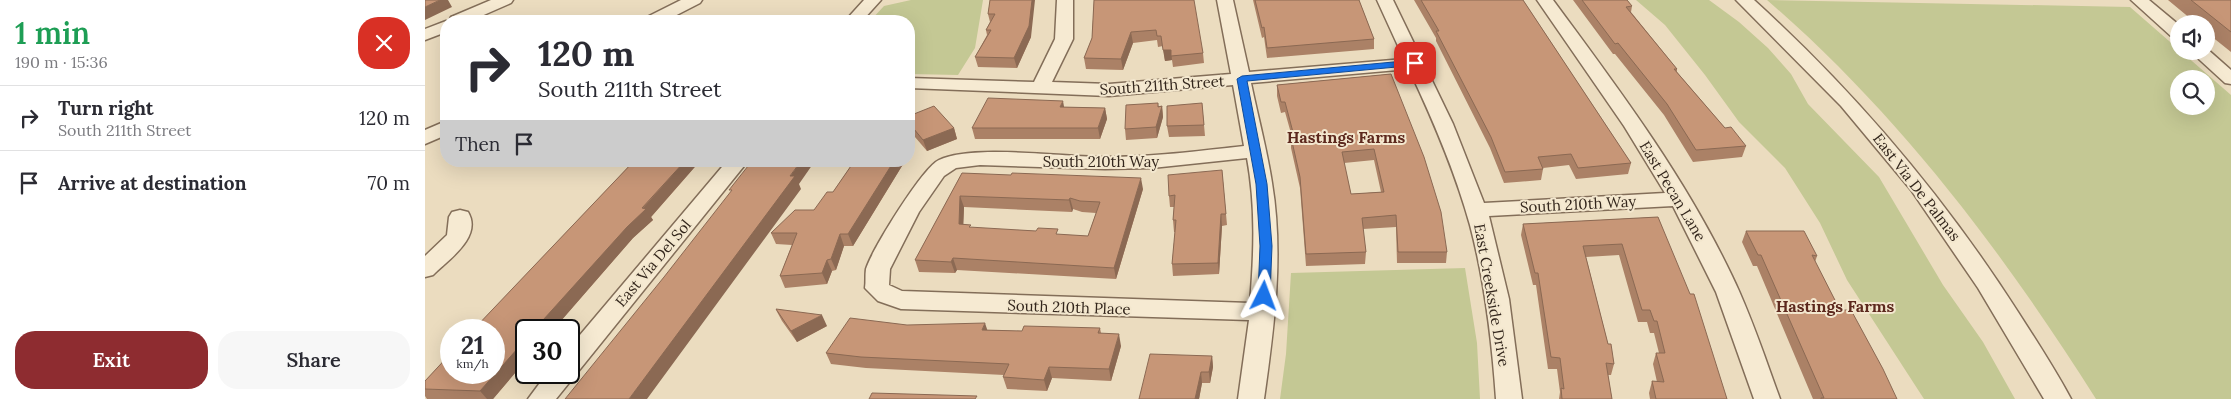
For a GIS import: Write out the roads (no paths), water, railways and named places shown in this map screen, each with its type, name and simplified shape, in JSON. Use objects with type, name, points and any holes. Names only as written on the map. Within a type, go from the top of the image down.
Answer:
[{"type":"street","points":[[470,15],[502,0]]},
{"type":"street","points":[[665,15],[694,0]]},
{"type":"street","points":[[859,15],[873,0]]},
{"type":"street","points":[[1040,89],[1064,39],[1065,0]]},
{"type":"street","points":[[1225,0],[1262,184],[1266,246],[1263,312],[1251,399]]},
{"type":"street","name":"East Creekside Drive","points":[[1385,0],[1448,139],[1476,210],[1487,251],[1509,399]]},
{"type":"street","name":"East Pecan Lane","points":[[1545,0],[1657,161],[1680,198],[1713,259],[1741,327],[1767,399]]},
{"type":"street","name":"East Via De Palmas","points":[[1744,0],[1784,35],[1824,76],[1913,178],[1984,278],[2058,399]]},
{"type":"street","points":[[2139,0],[2170,26]]},
{"type":"street","points":[[425,36],[440,29]]},
{"type":"street","points":[[2210,60],[2231,78]]},
{"type":"street","name":"South 211th Street","points":[[915,83],[1040,89],[1136,88],[1415,63]]},
{"type":"street","points":[[425,138],[440,130]]},
{"type":"street","name":"South 210th Way","points":[[877,288],[878,269],[929,180],[946,164],[980,159],[1105,163],[1152,162],[1256,151]]},
{"type":"street","name":"East Via Del Sol","points":[[580,352],[733,167]]},
{"type":"street","name":"South 210th Way","points":[[1476,210],[1680,198]]},
{"type":"street","points":[[425,268],[458,238],[460,217]]},
{"type":"street","name":"South 210th Place","points":[[877,288],[886,295],[901,300],[1263,312]]},
{"type":"street","points":[[541,399],[553,384]]},
{"type":"district","name":"Hastings Farms","points":[[1346,137]]},
{"type":"district","name":"Hastings Farms","points":[[1835,306]]}]
